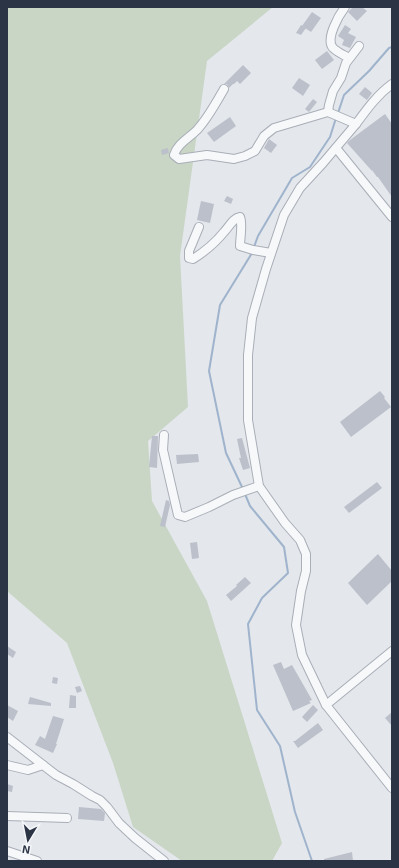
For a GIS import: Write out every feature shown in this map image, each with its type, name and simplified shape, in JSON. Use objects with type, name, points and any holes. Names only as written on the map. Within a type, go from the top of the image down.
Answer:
[{"type":"street","points":[[345,7],[335,25],[331,36],[331,42],[333,48],[349,58]]},
{"type":"street","points":[[328,112],[333,92],[341,78],[346,63],[359,46]]},
{"type":"street","points":[[392,84],[383,90],[336,148],[300,188],[284,216],[271,253],[252,318],[248,355],[248,420],[259,486],[285,523],[300,540],[306,554],[306,571],[301,591],[296,625],[302,655],[326,705],[392,788]]},
{"type":"street","points":[[224,89],[208,116],[196,131],[176,148],[174,156],[179,159],[207,155],[234,159],[245,156],[255,151],[264,136],[274,128],[328,112],[356,124]]},
{"type":"street","points":[[336,148],[392,217]]},
{"type":"street","points":[[199,227],[189,251],[189,258],[193,259],[198,256],[224,233],[236,218],[240,217],[242,221],[240,246],[271,253]]},
{"type":"street","points":[[164,435],[163,450],[178,515],[185,517],[233,495],[259,486]]},
{"type":"street","points":[[326,705],[392,651]]},
{"type":"street","points":[[7,737],[56,775],[100,800],[119,823],[164,861]]},
{"type":"street","points":[[7,765],[28,770],[43,765]]},
{"type":"street","points":[[7,816],[67,818]]},
{"type":"street","points":[[7,851],[37,861]]},
{"type":"green space","points":[[7,7],[273,7],[207,61],[180,256],[188,407],[148,441],[152,501],[207,601],[282,843],[272,861],[182,861],[133,827],[113,763],[67,643],[7,591]]},
{"type":"building","points":[[353,7],[362,7],[367,11],[357,21],[348,12]]},
{"type":"building","points":[[312,12],[321,18],[311,32],[302,26]]},
{"type":"building","points":[[301,25],[306,28],[301,35],[296,33]]},
{"type":"building","points":[[345,25],[351,29],[348,33],[356,37],[350,48],[342,45],[344,40],[338,36]]},
{"type":"building","points":[[327,51],[334,60],[322,69],[315,60]]},
{"type":"building","points":[[243,65],[251,73],[240,84],[237,81],[229,88],[227,84],[224,84]]},
{"type":"building","points":[[299,78],[310,85],[303,96],[292,88]]},
{"type":"building","points":[[365,87],[372,93],[367,100],[359,94]]},
{"type":"building","points":[[313,99],[317,102],[309,112],[305,109]]},
{"type":"building","points":[[385,114],[392,124],[392,197],[378,177],[347,143]]},
{"type":"building","points":[[230,117],[236,126],[214,142],[207,133]]},
{"type":"building","points":[[269,139],[277,145],[271,153],[264,148]]},
{"type":"building","points":[[168,148],[169,153],[162,155],[161,150]]},
{"type":"building","points":[[227,196],[233,199],[231,204],[224,201]]},
{"type":"building","points":[[201,201],[214,204],[210,223],[197,220]]},
{"type":"building","points":[[380,391],[391,407],[351,437],[340,422]]},
{"type":"building","points":[[152,436],[158,436],[157,468],[149,467]]},
{"type":"building","points":[[242,438],[250,468],[243,470],[239,458],[241,458],[237,439]]},
{"type":"building","points":[[198,454],[199,462],[177,464],[176,455]]},
{"type":"building","points":[[377,482],[382,488],[349,513],[344,507]]},
{"type":"building","points":[[166,500],[169,501],[170,505],[165,527],[160,526]]},
{"type":"building","points":[[197,542],[199,558],[192,559],[190,543]]},
{"type":"building","points":[[378,554],[392,571],[392,581],[367,605],[348,583]]},
{"type":"building","points":[[245,577],[251,583],[231,601],[226,595]]},
{"type":"building","points":[[7,646],[16,652],[13,658],[7,654]]},
{"type":"building","points":[[281,662],[284,669],[292,665],[312,700],[309,701],[311,703],[293,711],[273,665]]},
{"type":"building","points":[[53,677],[58,678],[57,684],[52,683]]},
{"type":"building","points":[[80,686],[82,691],[77,693],[75,687]]},
{"type":"building","points":[[70,695],[76,696],[76,708],[69,708]]},
{"type":"building","points":[[30,697],[51,703],[51,706],[28,704]]},
{"type":"building","points":[[7,705],[18,711],[13,721],[7,717]]},
{"type":"building","points":[[313,705],[318,710],[307,722],[302,717]]},
{"type":"building","points":[[392,712],[392,726],[385,718]]},
{"type":"building","points":[[53,716],[64,719],[53,753],[35,745],[40,736],[45,739]]},
{"type":"building","points":[[318,723],[323,730],[298,748],[293,741]]},
{"type":"building","points":[[7,784],[13,786],[12,792],[7,791]]},
{"type":"building","points":[[79,807],[101,809],[105,813],[104,821],[78,819]]},
{"type":"building","points":[[352,852],[353,861],[324,861],[324,859]]},
{"type":"waterway","points":[[338,113],[344,95],[369,71],[389,48],[392,47]]},
{"type":"waterway","points":[[254,247],[258,236],[292,178],[310,167],[330,137],[336,118]]},
{"type":"waterway","points":[[242,487],[226,453],[209,371],[220,305],[252,253]]},
{"type":"waterway","points":[[245,494],[250,506],[284,547],[288,573],[262,598],[248,624],[257,710],[280,746],[295,812],[312,861]]}]
